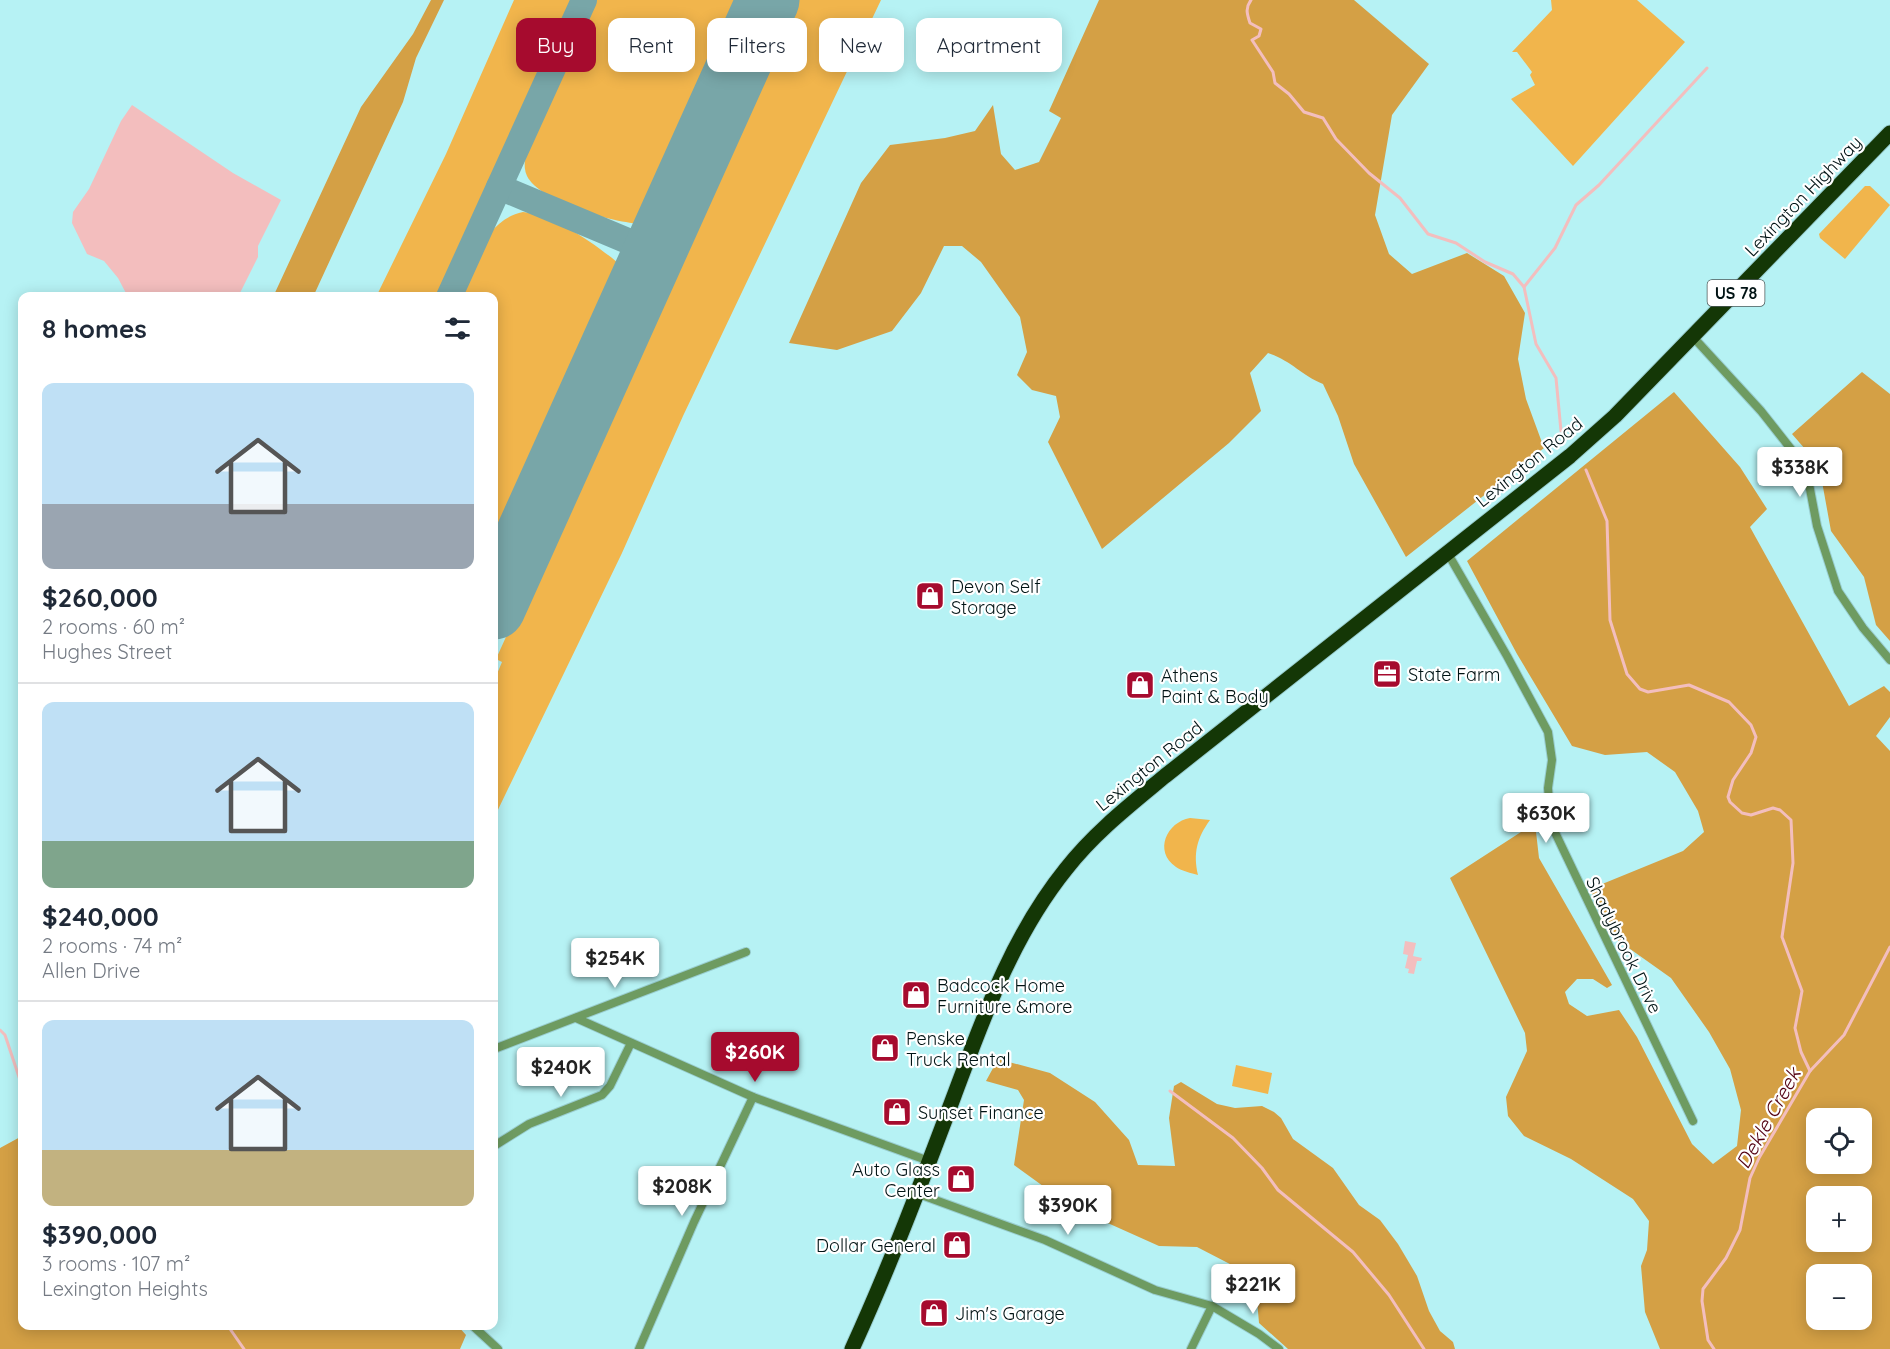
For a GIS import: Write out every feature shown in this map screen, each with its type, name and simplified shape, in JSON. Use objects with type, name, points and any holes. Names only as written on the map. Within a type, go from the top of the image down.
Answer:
[{"type":"highway","name":"Lexington Highway","points":[[1694,338],[1890,133]]},
{"type":"highway","name":"Lexington Road","points":[[852,1349],[1007,962],[1043,900],[1078,853],[1108,823],[1165,776],[1591,438],[1694,338]]},
{"type":"street","points":[[1694,338],[1761,411],[1802,462],[1812,491],[1817,526],[1838,591],[1863,628],[1890,660]]},
{"type":"street","name":"Shadybrook Drive","points":[[1447,552],[1548,732],[1552,760],[1548,788],[1551,824],[1693,1121]]},
{"type":"street","points":[[498,1047],[746,952]]},
{"type":"street","points":[[576,1018],[753,1097],[929,1161]]},
{"type":"street","points":[[498,1144],[530,1124],[602,1095],[631,1043]]},
{"type":"street","points":[[639,1349],[694,1222],[753,1097]]},
{"type":"street","points":[[916,1193],[1045,1240],[1138,1284],[1212,1306],[1260,1334],[1279,1349]]},
{"type":"street","points":[[1191,1349],[1212,1306]]},
{"type":"street","points":[[477,1330],[498,1349]]},
{"type":"shaded area","points":[[431,0],[444,0],[416,58],[403,102],[315,292],[275,292],[361,107],[413,34]]},
{"type":"shaded area","points":[[514,0],[571,0],[563,18],[516,18],[516,72],[539,72],[439,292],[378,292],[446,154]]},
{"type":"shaded area","points":[[595,0],[745,0],[737,18],[707,18],[707,72],[712,72],[642,224],[614,220],[562,202],[547,194],[527,176],[525,160],[530,144],[562,72],[596,72],[596,18],[587,18]]},
{"type":"shaded area","points":[[793,0],[881,0],[872,18],[819,18],[819,72],[847,72],[683,416],[622,553],[498,810],[498,672],[502,662],[498,660],[498,655],[761,72],[807,72],[807,18],[785,18]]},
{"type":"shaded area","points":[[1099,0],[1354,0],[1429,64],[1392,115],[1375,215],[1389,254],[1412,274],[1467,253],[1504,276],[1525,313],[1518,359],[1526,399],[1544,448],[1406,557],[1354,464],[1338,416],[1323,384],[1268,353],[1250,373],[1261,411],[1229,443],[1102,549],[1048,442],[1060,417],[1056,396],[1032,390],[1017,375],[1027,352],[1020,317],[981,262],[962,246],[944,246],[921,293],[892,331],[837,350],[789,343],[861,183],[890,145],[945,138],[975,131],[993,105],[1001,154],[1015,170],[1039,162],[1061,118],[1049,111]]},
{"type":"shaded area","points":[[1551,0],[1637,0],[1685,42],[1573,166],[1511,99],[1535,85],[1530,75],[1532,72],[1517,52],[1512,52],[1552,10]]},
{"type":"shaded area","points":[[132,105],[233,173],[281,200],[258,246],[258,257],[240,292],[125,292],[118,278],[104,261],[87,254],[72,223],[73,212],[89,189],[121,121]]},
{"type":"shaded area","points":[[1865,186],[1870,186],[1890,205],[1845,259],[1820,238],[1819,234]]},
{"type":"shaded area","points":[[523,212],[549,219],[589,241],[623,267],[498,544],[498,292],[462,292],[482,245],[499,224]]},
{"type":"shaded area","points":[[1862,372],[1890,394],[1890,641],[1876,625],[1864,577],[1831,531],[1819,465],[1792,434]]},
{"type":"shaded area","points":[[1674,392],[1740,467],[1767,509],[1750,527],[1849,706],[1884,686],[1890,692],[1890,717],[1876,736],[1890,751],[1890,1349],[1660,1349],[1645,1312],[1641,1266],[1647,1250],[1649,1221],[1633,1199],[1571,1159],[1524,1136],[1508,1116],[1506,1097],[1527,1051],[1525,1033],[1450,878],[1535,823],[1539,858],[1612,985],[1607,988],[1593,979],[1577,979],[1565,992],[1569,1004],[1587,1016],[1619,1010],[1637,1037],[1692,1144],[1713,1164],[1737,1146],[1741,1110],[1730,1069],[1709,1032],[1671,978],[1609,934],[1590,889],[1683,851],[1704,832],[1698,811],[1675,772],[1647,752],[1605,755],[1572,746],[1517,654],[1467,561]]},
{"type":"shaded area","points":[[1190,818],[1210,820],[1197,846],[1198,875],[1176,867],[1165,853],[1164,846],[1169,831],[1175,825]]},
{"type":"shaded area","points":[[1405,941],[1416,943],[1413,956],[1422,958],[1421,961],[1417,961],[1414,974],[1408,973],[1409,969],[1405,968],[1408,955],[1403,954]]},
{"type":"shaded area","points":[[998,1059],[1050,1073],[1095,1102],[1129,1140],[1138,1165],[1175,1166],[1169,1118],[1174,1086],[1181,1082],[1217,1104],[1235,1108],[1262,1106],[1274,1112],[1281,1118],[1293,1139],[1333,1168],[1359,1205],[1380,1220],[1417,1276],[1429,1311],[1440,1331],[1453,1342],[1455,1349],[1288,1349],[1259,1323],[1255,1277],[1197,1247],[1159,1246],[1072,1207],[1014,1165],[1024,1100],[1018,1090],[986,1081]]},
{"type":"shaded area","points":[[1236,1065],[1272,1073],[1268,1094],[1232,1086]]},
{"type":"shaded area","points":[[18,1138],[18,1330],[462,1330],[466,1335],[460,1349],[0,1349],[0,1148]]},
{"type":"waterway","points":[[1251,0],[1247,11],[1250,23],[1261,29],[1259,36],[1252,40],[1273,72],[1275,83],[1289,94],[1304,112],[1323,118],[1336,139],[1369,173],[1400,198],[1428,234],[1456,243],[1485,262],[1513,274],[1524,287]]},
{"type":"waterway","points":[[1561,431],[1556,378],[1536,344],[1524,287],[1555,248],[1576,205],[1599,185],[1707,68]]},
{"type":"waterway","points":[[1586,470],[1607,521],[1610,620],[1627,674],[1640,689],[1648,692],[1689,685],[1729,702],[1751,725],[1756,737],[1751,753],[1733,780],[1728,797],[1730,802],[1742,813],[1751,815],[1773,808],[1780,810],[1791,820],[1793,863],[1782,937],[1802,991],[1795,1028],[1801,1052],[1810,1071]]},
{"type":"waterway","name":"Dekle Creek","points":[[1714,1349],[1708,1340],[1702,1301],[1703,1289],[1726,1258],[1740,1230],[1750,1178],[1759,1158],[1810,1071],[1844,1035],[1890,947]]},
{"type":"waterway","points":[[0,1030],[5,1035],[18,1074]]},
{"type":"waterway","points":[[1170,1091],[1233,1138],[1262,1168],[1278,1190],[1353,1252],[1389,1295],[1424,1349]]},
{"type":"waterway","points":[[231,1330],[244,1349]]},
{"type":"taxiway","points":[[451,292],[584,0]]},
{"type":"taxiway","points":[[499,187],[654,252]]},
{"type":"runway","points":[[498,599],[768,0]]},
{"type":"place","name":"Devon Self Storage","points":[[930,596]]},
{"type":"place","name":"State Farm","points":[[1387,674]]},
{"type":"place","name":"Athens Paint & Body","points":[[1140,685]]},
{"type":"place","name":"Badcock Home Furniture &more","points":[[916,995]]},
{"type":"place","name":"Penske Truck Rental","points":[[885,1048]]},
{"type":"place","name":"Sunset Finance","points":[[897,1112]]},
{"type":"place","name":"Auto Glass Center","points":[[961,1179]]},
{"type":"place","name":"Dollar General","points":[[957,1245]]},
{"type":"place","name":"Jim's Garage","points":[[934,1313]]}]
